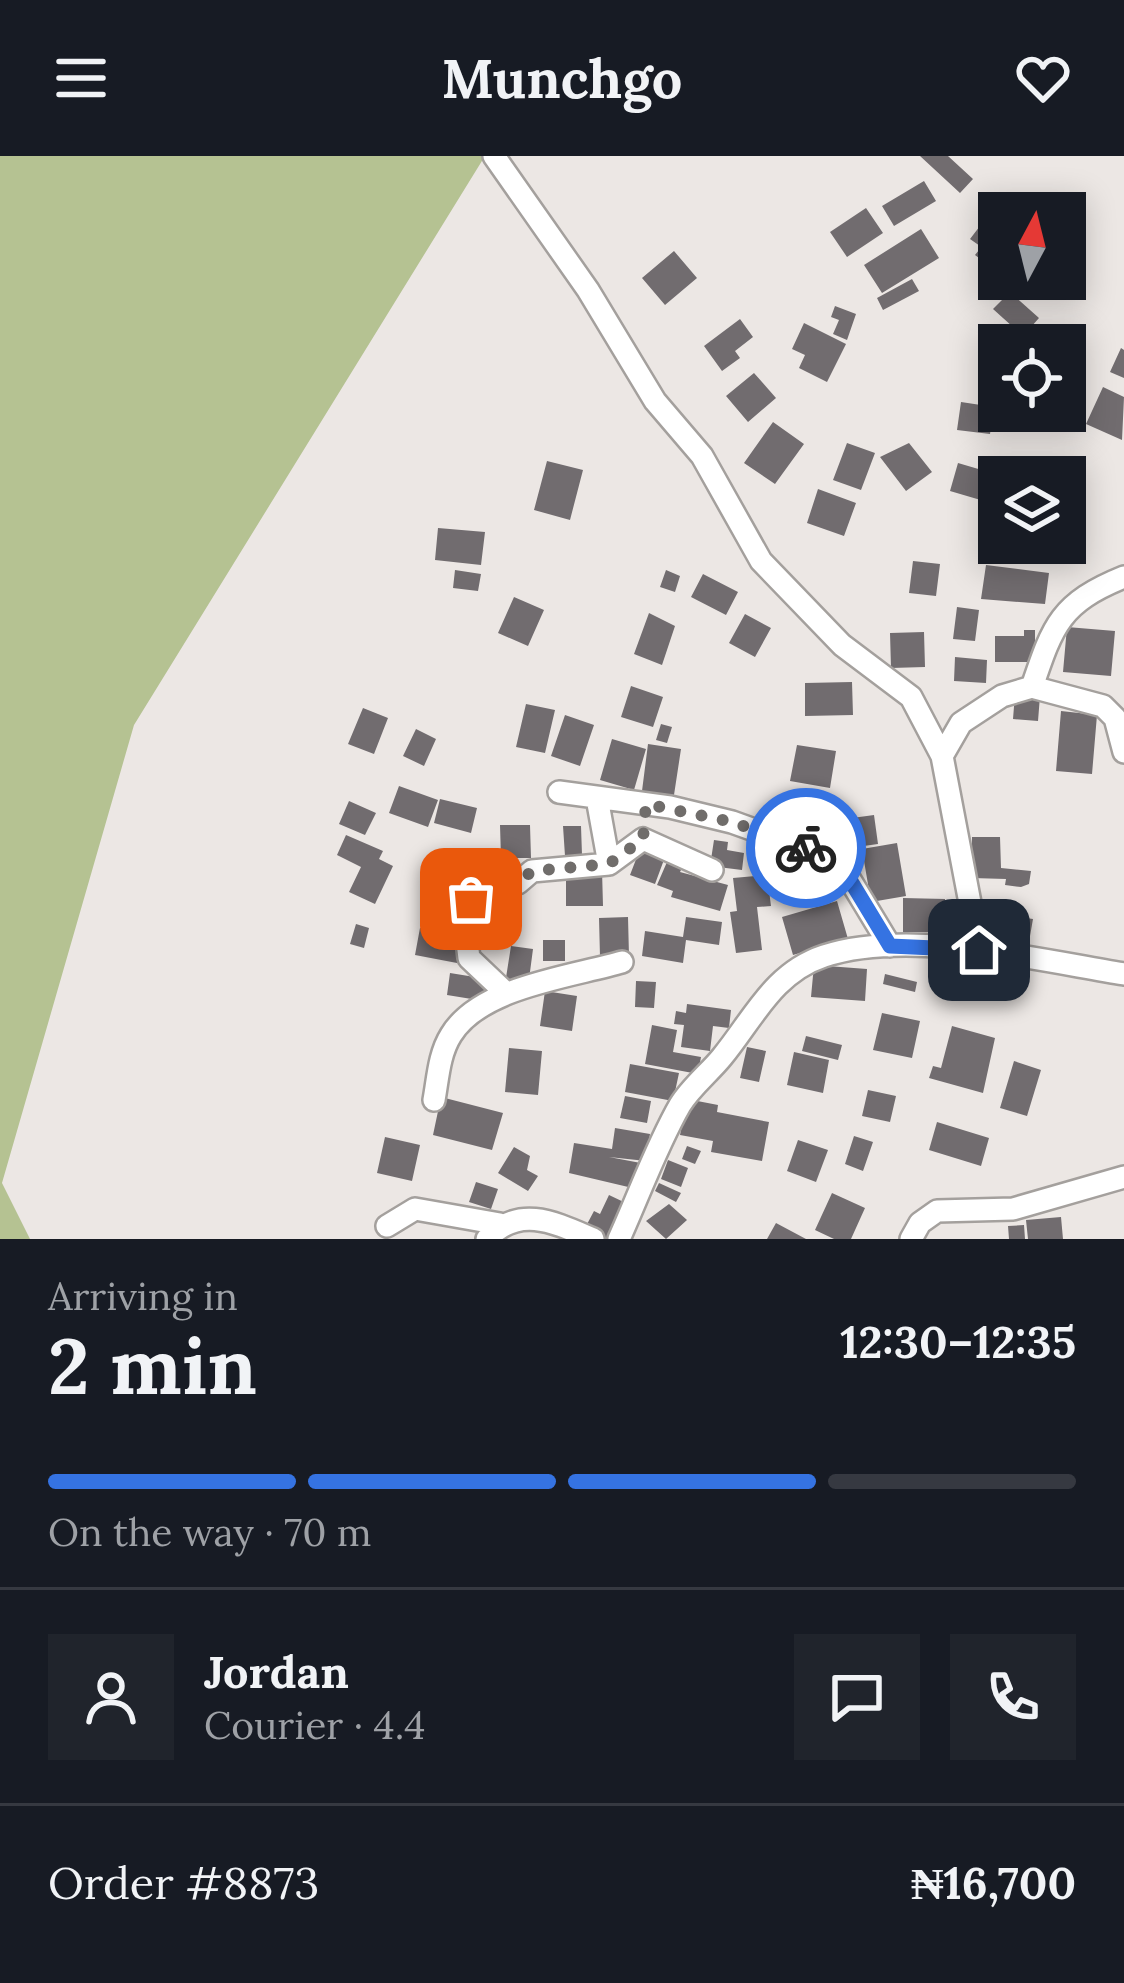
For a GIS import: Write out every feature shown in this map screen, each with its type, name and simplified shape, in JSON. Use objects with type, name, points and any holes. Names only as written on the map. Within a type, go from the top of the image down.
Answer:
[{"type":"street","points":[[494,156],[588,290],[655,401],[702,455],[761,561],[842,645],[911,698],[942,756],[979,950]]},
{"type":"street","points":[[1032,687],[1052,630],[1094,589],[1124,577]]},
{"type":"street","points":[[942,756],[961,723],[1002,696],[1032,687],[1103,706],[1115,718],[1124,752]]},
{"type":"street","points":[[559,792],[732,822],[838,860],[890,946]]},
{"type":"street","points":[[597,798],[609,864]]},
{"type":"street","points":[[506,993],[469,958],[466,934],[471,899],[486,888],[518,883],[532,871],[609,864],[643,839],[646,804]]},
{"type":"street","points":[[643,839],[712,870]]},
{"type":"street","points":[[619,1239],[681,1102],[785,976],[825,956],[890,946],[979,950],[1124,974]]},
{"type":"street","points":[[434,1100],[452,1032],[475,1010],[506,993],[622,962]]},
{"type":"street","points":[[910,1239],[920,1223],[938,1211],[1012,1209],[1124,1177]]},
{"type":"street","points":[[387,1226],[415,1209],[494,1232],[534,1219],[593,1239]]},
{"type":"green space","points":[[0,156],[485,156],[134,725],[2,1183],[30,1239],[0,1239]]},
{"type":"building","points":[[920,156],[948,156],[973,179],[960,193]]},
{"type":"building","points":[[924,181],[936,201],[894,226],[882,206]]},
{"type":"building","points":[[866,208],[883,233],[847,257],[830,232]]},
{"type":"building","points":[[921,229],[939,258],[882,293],[864,265]]},
{"type":"building","points":[[674,251],[697,278],[665,305],[642,278]]},
{"type":"building","points":[[912,279],[919,291],[883,310],[877,298]]},
{"type":"building","points":[[1002,300],[1019,300],[1039,318],[1034,324],[1010,324],[993,309]]},
{"type":"building","points":[[835,306],[856,314],[847,340],[833,334],[839,320],[831,317]]},
{"type":"building","points":[[740,319],[753,337],[735,351],[740,358],[722,371],[704,346]]},
{"type":"building","points":[[804,323],[846,344],[827,382],[799,368],[805,355],[792,349]]},
{"type":"building","points":[[1121,348],[1124,350],[1124,378],[1110,372]]},
{"type":"building","points":[[754,373],[776,398],[748,422],[726,396]]},
{"type":"building","points":[[1103,387],[1124,397],[1122,440],[1086,424]]},
{"type":"building","points":[[961,402],[978,405],[978,432],[990,432],[990,434],[957,430]]},
{"type":"building","points":[[773,422],[804,444],[775,484],[744,463]]},
{"type":"building","points":[[847,443],[875,453],[861,490],[833,480]]},
{"type":"building","points":[[909,443],[932,472],[906,491],[880,457]]},
{"type":"building","points":[[547,461],[583,470],[570,520],[534,510]]},
{"type":"building","points":[[958,463],[978,469],[978,499],[950,491]]},
{"type":"building","points":[[818,489],[856,503],[844,536],[807,523]]},
{"type":"building","points":[[438,528],[485,532],[481,565],[435,560]]},
{"type":"building","points":[[913,561],[940,564],[936,596],[909,593]]},
{"type":"building","points":[[986,565],[1049,573],[1045,604],[981,599]]},
{"type":"building","points":[[455,570],[481,574],[478,591],[453,588]]},
{"type":"building","points":[[666,570],[680,576],[675,592],[660,587]]},
{"type":"building","points":[[703,574],[738,592],[726,615],[691,597]]},
{"type":"building","points":[[514,597],[544,610],[528,646],[498,633]]},
{"type":"building","points":[[957,607],[979,610],[975,641],[953,639]]},
{"type":"building","points":[[649,613],[675,626],[662,665],[634,654]]},
{"type":"building","points":[[745,614],[771,628],[755,657],[729,643]]},
{"type":"building","points":[[1067,627],[1115,631],[1111,676],[1063,672]]},
{"type":"building","points":[[1024,630],[1035,630],[1035,662],[995,662],[995,636],[1024,636]]},
{"type":"building","points":[[924,632],[925,667],[891,668],[890,633]]},
{"type":"building","points":[[955,657],[987,660],[986,683],[954,681]]},
{"type":"building","points":[[852,682],[853,715],[805,716],[805,683]]},
{"type":"building","points":[[631,686],[663,697],[653,727],[621,717]]},
{"type":"building","points":[[1015,694],[1040,696],[1038,721],[1013,719]]},
{"type":"building","points":[[526,704],[555,710],[545,753],[516,747]]},
{"type":"building","points":[[363,708],[388,718],[374,754],[348,744]]},
{"type":"building","points":[[1061,711],[1097,715],[1092,774],[1056,771]]},
{"type":"building","points":[[565,715],[594,725],[580,766],[551,756]]},
{"type":"building","points":[[661,724],[672,727],[667,743],[656,740]]},
{"type":"building","points":[[416,729],[436,739],[424,766],[403,756]]},
{"type":"building","points":[[612,739],[646,749],[634,790],[600,780]]},
{"type":"building","points":[[648,744],[681,749],[674,795],[642,791]]},
{"type":"building","points":[[797,745],[836,751],[830,788],[790,781]]},
{"type":"building","points":[[399,786],[438,800],[428,827],[389,813]]},
{"type":"building","points":[[440,799],[477,808],[471,833],[434,823]]},
{"type":"building","points":[[349,801],[376,813],[365,835],[339,824]]},
{"type":"building","points":[[773,805],[813,810],[810,838],[770,834]]},
{"type":"building","points":[[874,815],[878,844],[849,848],[845,819]]},
{"type":"building","points":[[500,825],[530,825],[531,858],[501,858]]},
{"type":"building","points":[[563,826],[581,826],[582,855],[565,856]]},
{"type":"building","points":[[346,835],[383,851],[379,859],[393,866],[375,904],[349,892],[361,867],[337,855]]},
{"type":"building","points":[[972,837],[1000,837],[1001,868],[1031,871],[1029,884],[1021,887],[1005,885],[1006,879],[972,878]]},
{"type":"building","points":[[714,840],[728,842],[727,850],[744,853],[742,870],[710,866]]},
{"type":"building","points":[[897,843],[906,896],[871,902],[862,849]]},
{"type":"building","points":[[640,849],[665,857],[655,884],[630,875]]},
{"type":"building","points":[[667,862],[682,868],[680,872],[728,885],[720,911],[671,897],[673,891],[657,885]]},
{"type":"building","points":[[566,870],[602,870],[603,906],[566,906]]},
{"type":"building","points":[[767,875],[771,906],[757,907],[762,950],[736,953],[730,912],[737,911],[733,878]]},
{"type":"building","points":[[438,882],[463,887],[454,934],[462,936],[457,963],[415,955],[420,928],[430,929]]},
{"type":"building","points":[[903,898],[945,899],[945,932],[903,932]]},
{"type":"building","points":[[837,901],[848,939],[793,955],[782,917]]},
{"type":"building","points":[[988,906],[999,906],[999,928],[988,928]]},
{"type":"building","points":[[493,912],[511,914],[508,936],[490,934]]},
{"type":"building","points":[[628,917],[629,956],[600,957],[599,918]]},
{"type":"building","points":[[686,917],[722,922],[719,945],[686,940],[683,963],[642,956],[645,931],[683,937]]},
{"type":"building","points":[[1019,917],[1033,919],[1030,936],[1016,934]]},
{"type":"building","points":[[356,924],[369,928],[364,948],[350,944]]},
{"type":"building","points":[[543,940],[565,940],[565,961],[543,961]]},
{"type":"building","points":[[511,946],[533,949],[528,987],[505,984]]},
{"type":"building","points":[[814,965],[867,969],[865,1001],[811,997]]},
{"type":"building","points":[[450,973],[487,979],[484,1001],[447,995]]},
{"type":"building","points":[[885,974],[917,982],[915,992],[883,984]]},
{"type":"building","points":[[636,981],[656,982],[654,1008],[635,1007]]},
{"type":"building","points":[[545,991],[577,996],[572,1031],[540,1026]]},
{"type":"building","points":[[687,1004],[731,1010],[729,1028],[713,1026],[710,1051],[681,1047],[684,1025],[674,1024],[676,1011],[686,1013]]},
{"type":"building","points":[[882,1013],[920,1021],[912,1058],[873,1050]]},
{"type":"building","points":[[652,1025],[677,1030],[673,1052],[701,1057],[698,1074],[645,1064]]},
{"type":"building","points":[[952,1026],[995,1038],[983,1093],[929,1078],[933,1066],[941,1068]]},
{"type":"building","points":[[806,1036],[842,1045],[838,1060],[802,1051]]},
{"type":"building","points":[[747,1047],[766,1051],[759,1082],[740,1078]]},
{"type":"building","points":[[509,1048],[542,1051],[538,1095],[505,1092]]},
{"type":"building","points":[[794,1052],[829,1060],[823,1093],[787,1085]]},
{"type":"building","points":[[1014,1061],[1041,1070],[1027,1116],[1000,1108]]},
{"type":"building","points":[[630,1064],[679,1073],[673,1101],[625,1092]]},
{"type":"building","points":[[868,1090],[896,1096],[890,1122],[862,1116]]},
{"type":"building","points":[[625,1096],[651,1101],[647,1123],[620,1118]]},
{"type":"building","points":[[441,1097],[503,1113],[492,1150],[433,1135]]},
{"type":"building","points":[[687,1099],[718,1105],[717,1112],[769,1122],[762,1161],[711,1152],[713,1141],[680,1135]]},
{"type":"building","points":[[937,1122],[989,1138],[981,1166],[929,1150]]},
{"type":"building","points":[[615,1128],[650,1134],[646,1161],[609,1157],[646,1164],[641,1190],[569,1173],[574,1143],[612,1149]]},
{"type":"building","points":[[854,1136],[873,1142],[863,1171],[845,1164]]},
{"type":"building","points":[[385,1137],[420,1145],[412,1181],[377,1173]]},
{"type":"building","points":[[798,1140],[828,1150],[816,1182],[787,1171]]},
{"type":"building","points":[[687,1146],[701,1151],[695,1164],[682,1159]]},
{"type":"building","points":[[514,1147],[530,1156],[527,1170],[538,1176],[528,1191],[498,1173]]},
{"type":"building","points":[[668,1160],[688,1168],[681,1187],[661,1179]]},
{"type":"building","points":[[476,1182],[498,1189],[491,1209],[469,1202]]},
{"type":"building","points":[[659,1183],[681,1193],[676,1202],[655,1191]]},
{"type":"building","points":[[832,1193],[865,1208],[851,1239],[834,1239],[815,1230]]},
{"type":"building","points":[[609,1195],[630,1205],[609,1239],[585,1228],[594,1211],[600,1214]]},
{"type":"building","points":[[669,1204],[687,1220],[666,1239],[646,1221]]},
{"type":"building","points":[[1061,1217],[1063,1239],[1028,1239],[1026,1220]]},
{"type":"building","points":[[776,1223],[806,1239],[767,1239]]},
{"type":"building","points":[[1024,1225],[1025,1239],[1009,1239],[1008,1226]]},
{"type":"way so far","points":[[471,899],[486,888],[518,883],[532,871],[609,864],[643,839],[646,804],[732,822],[806,848]]},
{"type":"route","points":[[806,848],[838,860],[890,946],[979,950]]}]
